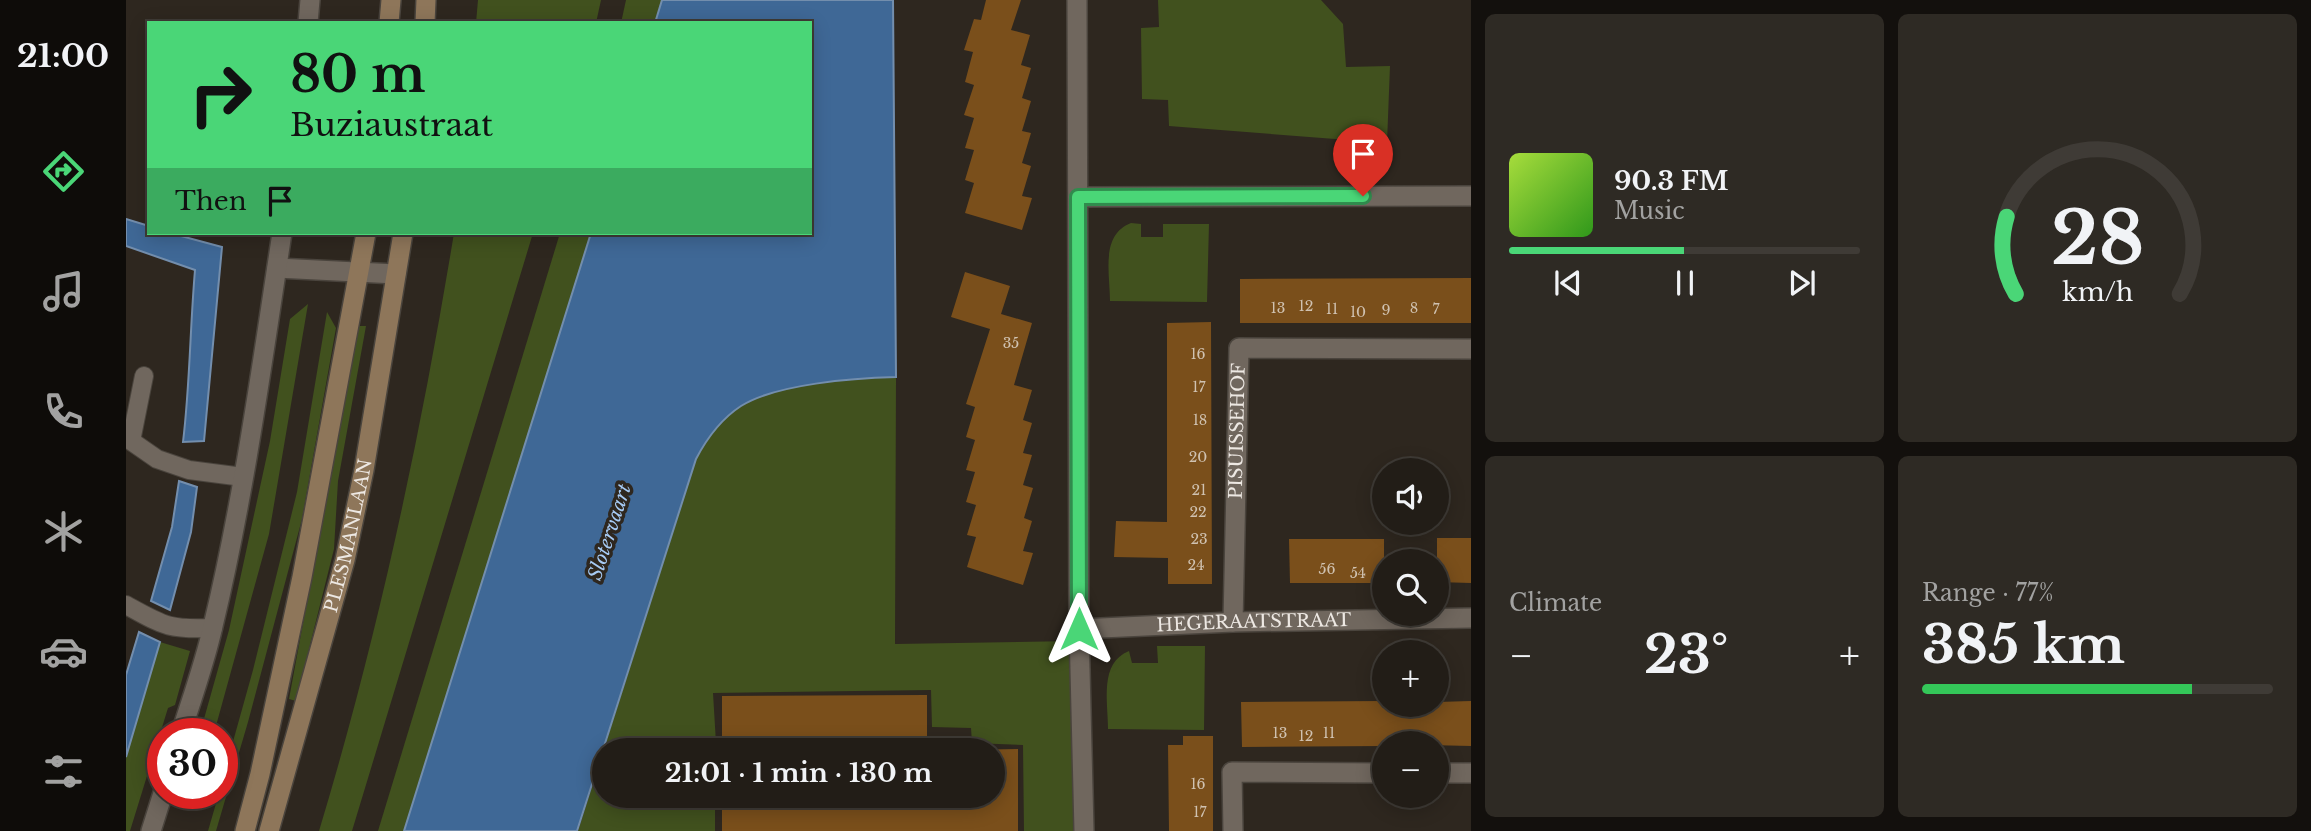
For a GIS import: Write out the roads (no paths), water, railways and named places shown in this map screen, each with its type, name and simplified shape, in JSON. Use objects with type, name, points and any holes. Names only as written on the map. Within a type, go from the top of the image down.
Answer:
[{"type":"main road","points":[[389,21],[391,0]]},
{"type":"main road","points":[[425,21],[426,0]]},
{"type":"main road","name":"PLESMANLAAN","points":[[245,831],[280,685],[366,235]]},
{"type":"main road","name":"PLESMANLAAN","points":[[270,831],[345,560],[364,470],[403,235]]},
{"type":"street","points":[[308,21],[310,0]]},
{"type":"street","points":[[1077,0],[1079,629],[1084,831]]},
{"type":"street","points":[[1078,197],[1471,196]]},
{"type":"street","points":[[186,718],[213,628],[243,477],[282,235]]},
{"type":"street","points":[[276,268],[396,274]]},
{"type":"street","name":"PISUISSEHOF","points":[[1233,622],[1239,348],[1471,349]]},
{"type":"street","name":"HEGERAATSTRAAT","points":[[1079,629],[1233,622],[1471,618]]},
{"type":"street","points":[[1233,831],[1233,772],[1372,773]]},
{"type":"street","points":[[1449,773],[1471,773]]},
{"type":"street","points":[[151,831],[158,809]]},
{"type":"lane","points":[[144,376],[131,441],[157,459],[189,470],[243,477]]},
{"type":"lane","points":[[126,605],[163,625],[180,629],[213,628]]},
{"type":"water","name":"Slotervaart","points":[[662,0],[893,0],[896,377],[838,381],[774,392],[741,406],[710,436],[696,459],[607,738],[592,738],[592,784],[577,831],[404,831],[590,235],[812,235],[812,21],[656,21]]},
{"type":"water","points":[[126,219],[147,225],[147,235],[177,235],[222,247],[204,441],[183,442],[195,270],[126,246]]},
{"type":"water","points":[[179,481],[197,487],[191,532],[170,610],[151,601],[172,527]]},
{"type":"water","points":[[139,632],[160,642],[126,757],[126,675]]}]
